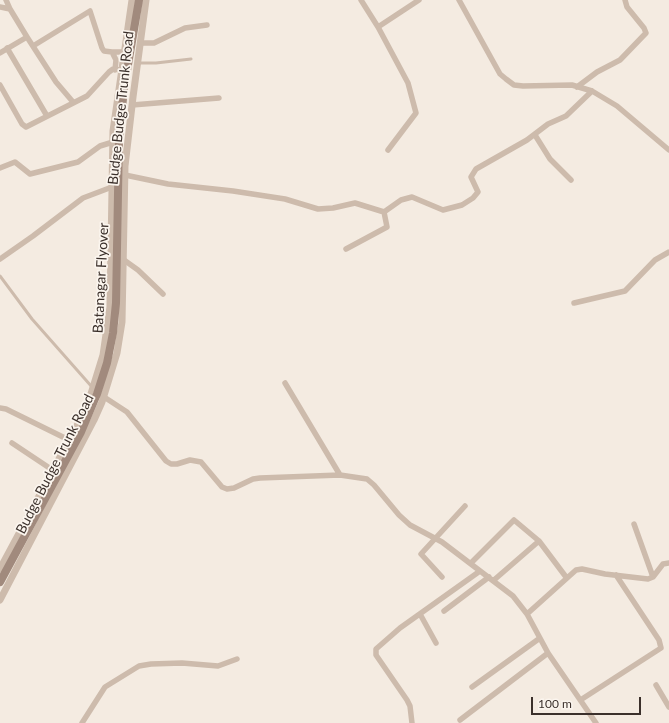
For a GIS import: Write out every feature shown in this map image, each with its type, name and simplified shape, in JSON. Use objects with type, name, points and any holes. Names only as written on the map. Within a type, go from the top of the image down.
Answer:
[{"type":"main road","name":"Batanagar Flyover","points":[[0,582],[81,432],[97,394],[107,363],[113,333],[116,303],[119,139],[124,88],[138,0]]},
{"type":"street","points":[[6,0],[27,37],[56,82],[73,102]]},
{"type":"street","name":"Budge Budge Trunk Road","points":[[0,569],[54,471],[81,418],[93,389],[103,355],[110,307],[113,142],[118,70],[124,52],[132,0]]},
{"type":"street","name":"Budge Budge Trunk Road","points":[[0,600],[94,420],[104,397],[117,353],[122,322],[125,175],[136,71],[146,0]]},
{"type":"street","points":[[361,0],[378,27],[408,83],[416,113],[388,150]]},
{"type":"street","points":[[378,27],[419,0]]},
{"type":"street","points":[[459,0],[500,74],[514,85],[577,87],[592,91],[617,106],[669,150]]},
{"type":"street","points":[[577,87],[597,72],[620,60],[646,33],[644,28],[627,8],[625,0]]},
{"type":"street","points":[[0,7],[10,9]]},
{"type":"street","points":[[33,46],[90,11],[104,51],[124,52]]},
{"type":"street","points":[[141,43],[154,43],[185,28],[207,25]]},
{"type":"street","points":[[0,53],[27,37]]},
{"type":"street","points":[[7,48],[47,116]]},
{"type":"street","points":[[0,85],[22,124],[26,127],[87,96],[109,72],[118,70],[116,60],[112,52]]},
{"type":"street","points":[[125,175],[168,184],[233,191],[285,199],[318,209],[332,208],[355,203],[384,212],[408,197],[418,199],[444,210],[462,205],[473,198],[478,192],[471,177],[473,172],[535,135],[548,124],[571,112],[592,91]]},
{"type":"street","points":[[132,105],[219,98]]},
{"type":"street","points":[[535,135],[550,159],[571,180]]},
{"type":"street","points":[[0,168],[15,162],[30,174],[78,162],[100,146],[113,142]]},
{"type":"street","points":[[0,259],[83,198],[112,187]]},
{"type":"street","points":[[346,249],[387,227],[384,212]]},
{"type":"street","points":[[574,303],[626,291],[655,260],[669,252]]},
{"type":"street","points":[[124,260],[138,270],[163,294]]},
{"type":"street","points":[[285,383],[340,475]]},
{"type":"street","points":[[93,389],[127,412],[166,461],[171,464],[177,464],[190,460],[201,462],[222,487],[227,489],[234,488],[253,479],[260,478],[340,475],[367,479],[374,484],[399,515],[416,529],[471,563],[513,596],[527,614],[548,653],[582,699],[596,723]]},
{"type":"street","points":[[0,408],[6,409],[69,440]]},
{"type":"street","points":[[12,443],[54,471]]},
{"type":"street","points":[[442,577],[421,554],[465,506]]},
{"type":"street","points":[[471,563],[514,520],[540,541],[566,577]]},
{"type":"street","points":[[634,524],[653,577]]},
{"type":"street","points":[[444,611],[492,579],[540,541]]},
{"type":"street","points":[[527,614],[566,577],[576,570],[582,569],[644,579],[653,577],[663,564],[669,563]]},
{"type":"street","points":[[412,723],[410,706],[407,700],[375,652],[378,646],[383,642],[480,571]]},
{"type":"street","points":[[582,699],[661,648],[659,640],[616,575]]},
{"type":"street","points":[[420,614],[436,643]]},
{"type":"street","points":[[472,687],[540,638]]},
{"type":"street","points":[[460,720],[548,653]]},
{"type":"street","points":[[82,723],[105,687],[139,666],[182,663],[218,666],[237,659]]},
{"type":"street","points":[[656,685],[669,707]]},
{"type":"lane","points":[[138,63],[156,63],[191,59]]},
{"type":"lane","points":[[118,70],[136,71]]},
{"type":"lane","points":[[0,276],[36,324],[93,389]]}]
